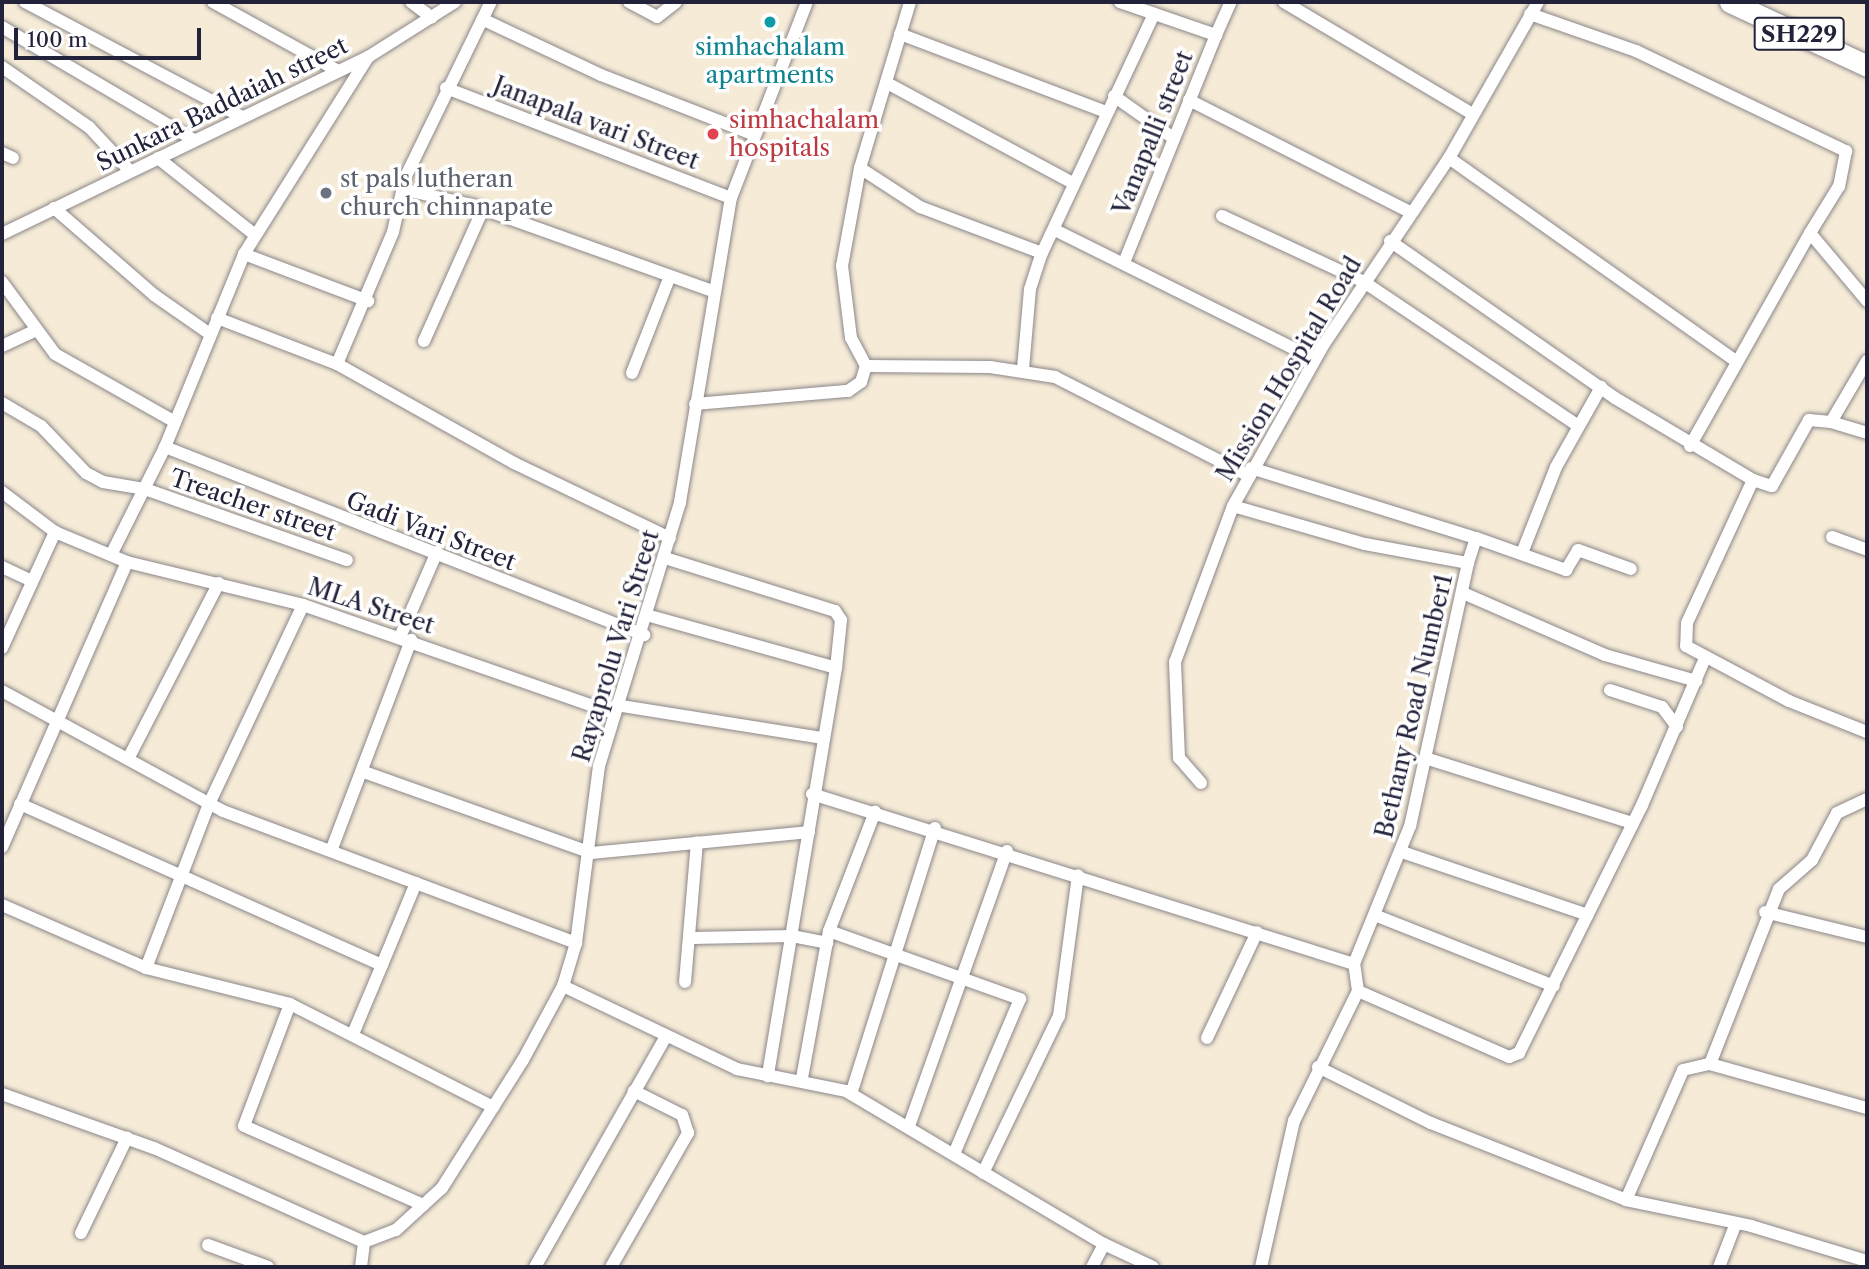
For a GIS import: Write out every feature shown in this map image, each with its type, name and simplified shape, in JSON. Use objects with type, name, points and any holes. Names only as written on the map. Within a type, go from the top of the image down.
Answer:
[{"type":"main road","name":"SH229","points":[[1730,2],[1867,65]]},
{"type":"street","points":[[25,2],[242,117]]},
{"type":"street","points":[[213,2],[338,71]]},
{"type":"street","points":[[411,2],[432,18]]},
{"type":"street","name":"Sunkara Baddaiah street","points":[[2,234],[368,57],[455,2]]},
{"type":"street","points":[[337,364],[368,301],[402,190],[446,88],[484,20],[491,2]]},
{"type":"street","points":[[629,2],[657,17],[676,2]]},
{"type":"street","name":"Rayaprolu Vari Street","points":[[364,1242],[396,1230],[442,1188],[493,1107],[563,986],[576,943],[592,853],[599,766],[615,709],[645,635],[670,538],[695,404],[712,291],[731,198],[807,2]]},
{"type":"street","points":[[695,404],[848,391],[861,382],[866,366],[851,338],[842,266],[860,168],[910,2]]},
{"type":"street","name":"Vanapalli street","points":[[1120,2],[1149,9],[1216,35],[1124,263]]},
{"type":"street","points":[[1216,35],[1231,2]]},
{"type":"street","name":"Mission Hospital Road","points":[[1201,783],[1180,758],[1175,662],[1233,506],[1249,471],[1315,359],[1390,241],[1449,158],[1538,2]]},
{"type":"street","points":[[1290,3],[1473,114]]},
{"type":"street","points":[[1023,369],[1030,289],[1042,253],[1055,230],[1073,183],[1114,96],[1149,9]]},
{"type":"street","points":[[1530,14],[1636,51],[1846,151],[1839,186],[1734,360],[1690,446]]},
{"type":"street","points":[[484,20],[601,75],[755,135]]},
{"type":"street","points":[[2,27],[194,140]]},
{"type":"street","points":[[900,34],[1106,112]]},
{"type":"street","points":[[111,555],[165,447],[244,254],[368,57]]},
{"type":"street","points":[[2,67],[89,127],[130,171]]},
{"type":"street","points":[[887,83],[1073,183]]},
{"type":"street","name":"Janapala vari Street","points":[[446,88],[731,198]]},
{"type":"street","points":[[1114,96],[1173,138]]},
{"type":"street","points":[[1189,100],[1410,212]]},
{"type":"street","points":[[158,158],[255,235]]},
{"type":"street","points":[[1449,158],[1734,360]]},
{"type":"street","points":[[860,168],[920,207],[1042,253]]},
{"type":"street","points":[[402,190],[483,209],[712,291]]},
{"type":"street","points":[[54,208],[154,295],[210,334]]},
{"type":"street","points":[[424,341],[483,209]]},
{"type":"street","points":[[1222,216],[1364,282],[1577,425]]},
{"type":"street","points":[[1055,230],[1315,359]]},
{"type":"street","points":[[1810,233],[1867,301]]},
{"type":"street","points":[[1390,241],[1690,446],[1753,480],[1772,486],[1809,420],[1831,422],[1867,433]]},
{"type":"street","points":[[244,254],[368,301]]},
{"type":"street","points":[[632,373],[670,276]]},
{"type":"street","points":[[2,282],[34,331],[92,380],[175,422]]},
{"type":"street","points":[[217,318],[337,364],[514,463],[670,538]]},
{"type":"street","points":[[2,346],[34,331]]},
{"type":"street","points":[[866,366],[1023,369],[1086,391],[1249,471],[1476,538],[1566,569],[1583,550],[1631,569]]},
{"type":"street","points":[[1831,422],[1866,368]]},
{"type":"street","points":[[1522,553],[1577,425],[1601,387]]},
{"type":"street","name":"Treacher street","points":[[2,403],[41,426],[86,473],[145,489],[347,560]]},
{"type":"street","name":"Gadi Vari Street","points":[[165,447],[303,506],[437,552],[645,635]]},
{"type":"street","points":[[1753,480],[1687,623],[1686,646],[1704,660],[1867,732]]},
{"type":"street","name":"MLA Street","points":[[2,492],[55,532],[127,562],[303,605],[615,709],[823,738]]},
{"type":"street","name":"Bethany Road Number1","points":[[1233,506],[1365,544],[1468,563],[1402,852],[1377,916],[1354,964]]},
{"type":"street","points":[[2,648],[30,580],[55,532]]},
{"type":"street","points":[[1832,537],[1867,550]]},
{"type":"street","points":[[1468,563],[1476,538]]},
{"type":"street","points":[[331,851],[364,772],[406,638],[437,552]]},
{"type":"street","points":[[665,558],[835,611],[841,620],[768,1076]]},
{"type":"street","points":[[2,847],[127,562]]},
{"type":"street","points":[[2,567],[30,580]]},
{"type":"street","points":[[128,760],[219,583]]},
{"type":"street","points":[[1463,593],[1605,655],[1696,681]]},
{"type":"street","points":[[146,968],[209,804],[303,605]]},
{"type":"street","points":[[650,615],[835,668]]},
{"type":"street","points":[[1358,991],[1509,1057],[1530,1042],[1677,727],[1704,660]]},
{"type":"street","points":[[1610,690],[1662,707],[1677,727]]},
{"type":"street","points":[[2,691],[209,804],[576,943]]},
{"type":"street","points":[[1425,758],[1633,823]]},
{"type":"street","points":[[364,772],[592,853],[809,832]]},
{"type":"street","points":[[1710,1063],[1765,912],[1779,889],[1812,860],[1837,813],[1864,799],[1867,786]]},
{"type":"street","points":[[813,794],[935,828],[1354,964],[1358,991],[1318,1067],[1279,1171],[1261,1267]]},
{"type":"street","points":[[20,804],[181,878],[382,965]]},
{"type":"street","points":[[802,1078],[828,937],[874,812]]},
{"type":"street","points":[[850,1094],[935,828]]},
{"type":"street","points":[[685,982],[692,938],[697,843]]},
{"type":"street","points":[[909,1126],[967,977],[1007,851]]},
{"type":"street","points":[[1402,852],[1588,915]]},
{"type":"street","points":[[983,1172],[1059,1016],[1078,874]]},
{"type":"street","points":[[353,1034],[416,883]]},
{"type":"street","points":[[2,905],[146,968],[290,1004],[493,1107]]},
{"type":"street","points":[[1765,912],[1867,937]]},
{"type":"street","points":[[1377,916],[1555,986]]},
{"type":"street","points":[[1207,1038],[1257,932]]},
{"type":"street","points":[[692,938],[828,937],[896,953],[967,977],[1020,999],[954,1154]]},
{"type":"street","points":[[563,986],[664,1038],[768,1076],[802,1078],[850,1094],[909,1126],[1104,1244],[1153,1267]]},
{"type":"street","points":[[290,1004],[244,1126],[423,1205]]},
{"type":"street","points":[[535,1267],[664,1038]]},
{"type":"street","points":[[1626,1200],[1683,1070],[1710,1063],[1867,1108]]},
{"type":"street","points":[[1318,1067],[1431,1123],[1626,1200],[1736,1223],[1867,1261]]},
{"type":"street","points":[[611,1267],[688,1133],[682,1115],[634,1091]]},
{"type":"street","points":[[2,1094],[127,1138],[364,1242],[359,1266]]},
{"type":"street","points":[[81,1233],[127,1138]]},
{"type":"street","points":[[1719,1267],[1736,1223]]},
{"type":"street","points":[[1092,1267],[1104,1244]]},
{"type":"street","points":[[208,1245],[268,1267]]},
{"type":"place","name":"simhachalam apartments","points":[[770,22]]},
{"type":"place","name":"simhachalam hospitals","points":[[713,134]]},
{"type":"place","name":"st pals lutheran church chinnapate","points":[[326,193]]}]
